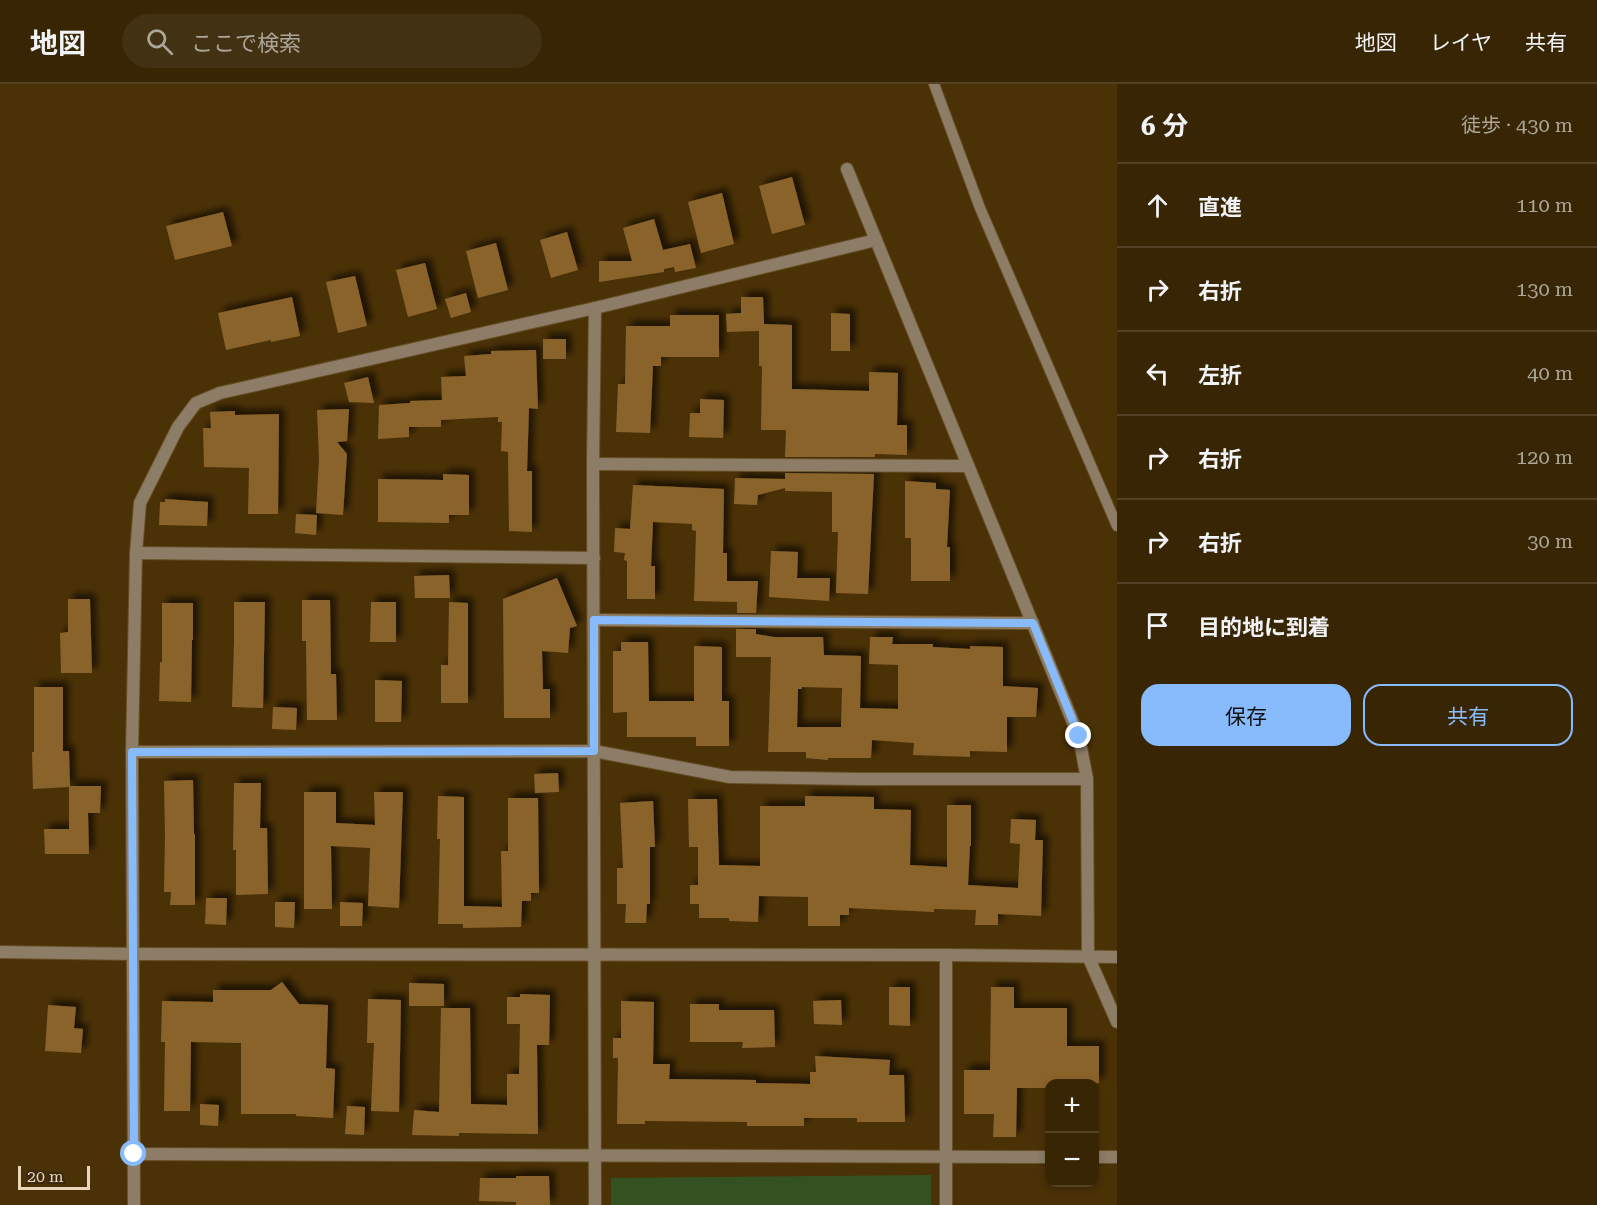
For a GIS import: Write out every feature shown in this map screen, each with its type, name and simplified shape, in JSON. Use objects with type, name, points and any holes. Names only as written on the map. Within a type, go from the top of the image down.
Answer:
[{"type":"street","points":[[847,170],[1079,736],[1087,779],[1088,956],[1117,1022]]},
{"type":"street","points":[[134,1205],[132,752],[135,553],[140,503],[178,427],[196,403],[220,393],[595,308],[876,240]]},
{"type":"street","points":[[595,308],[593,464],[595,1205]]},
{"type":"street","points":[[593,464],[967,466]]},
{"type":"street","points":[[135,553],[594,558]]},
{"type":"street","points":[[594,620],[1033,623]]},
{"type":"street","points":[[132,752],[594,751],[730,777],[1087,779]]},
{"type":"street","points":[[0,952],[1117,957]]},
{"type":"street","points":[[946,955],[946,1205]]},
{"type":"street","points":[[134,1154],[1045,1157]]},
{"type":"street","points":[[1099,1157],[1117,1157]]},
{"type":"lane","points":[[934,84],[980,208],[1117,526]]},
{"type":"green space","points":[[931,1175],[931,1205],[611,1205],[611,1178]]},
{"type":"building","points":[[792,177],[805,225],[772,234],[759,186]]},
{"type":"building","points":[[722,193],[734,244],[701,253],[688,202]]},
{"type":"building","points":[[223,212],[232,246],[175,260],[166,226]]},
{"type":"building","points":[[654,219],[663,250],[690,244],[696,268],[675,272],[674,267],[664,269],[664,272],[599,282],[599,261],[632,261],[623,228]]},
{"type":"building","points":[[567,232],[578,270],[551,278],[540,240]]},
{"type":"building","points":[[496,243],[508,290],[478,298],[466,251]]},
{"type":"building","points":[[425,263],[437,309],[408,317],[396,270]]},
{"type":"building","points":[[355,276],[367,326],[338,333],[326,282]]},
{"type":"building","points":[[466,293],[471,312],[451,318],[445,299]]},
{"type":"building","points":[[292,297],[300,336],[226,350],[218,313]]},
{"type":"building","points":[[741,297],[763,297],[764,324],[792,325],[792,389],[869,391],[869,372],[898,373],[897,425],[907,425],[907,455],[785,457],[786,430],[761,430],[762,366],[759,366],[759,331],[727,332],[726,314],[741,313]]},
{"type":"building","points":[[831,313],[850,314],[850,351],[831,351]]},
{"type":"building","points":[[670,315],[719,315],[719,357],[661,357],[661,366],[653,366],[650,433],[616,432],[618,384],[625,384],[626,326],[670,326]]},
{"type":"building","points":[[543,339],[566,339],[566,359],[543,359]]},
{"type":"building","points":[[536,350],[538,409],[529,408],[527,471],[532,471],[532,532],[509,531],[508,452],[501,451],[502,422],[498,422],[498,417],[441,420],[441,427],[409,427],[409,437],[378,439],[379,405],[442,400],[441,377],[466,376],[464,356],[491,354],[491,351]]},
{"type":"building","points":[[368,377],[374,403],[349,402],[344,383]]},
{"type":"building","points":[[700,399],[724,400],[723,438],[689,437],[690,413],[700,413]]},
{"type":"building","points":[[349,409],[347,441],[337,442],[347,454],[343,515],[316,513],[319,459],[317,410]]},
{"type":"building","points":[[235,411],[235,415],[279,414],[278,514],[248,514],[249,468],[204,467],[203,428],[211,428],[210,412]]},
{"type":"building","points":[[785,473],[874,474],[868,594],[836,593],[838,532],[832,532],[832,492],[785,491],[785,488],[758,495],[757,505],[734,504],[735,478],[785,479]]},
{"type":"building","points":[[443,474],[469,475],[469,515],[449,515],[449,523],[378,522],[378,479],[443,480]]},
{"type":"building","points":[[905,481],[936,483],[936,489],[950,490],[947,547],[950,547],[950,581],[911,581],[911,538],[905,538]]},
{"type":"building","points":[[633,485],[724,489],[723,553],[727,553],[727,581],[758,581],[756,613],[737,613],[737,602],[694,601],[696,531],[692,530],[692,524],[653,522],[651,566],[655,566],[655,599],[627,599],[627,561],[624,560],[625,553],[614,552],[615,528],[630,529]]},
{"type":"building","points":[[165,499],[208,502],[207,526],[159,525],[160,502],[165,502]]},
{"type":"building","points":[[296,514],[317,515],[316,535],[295,533]]},
{"type":"building","points":[[771,551],[798,552],[797,578],[830,578],[829,601],[769,597]]},
{"type":"building","points":[[449,575],[450,598],[415,598],[414,576]]},
{"type":"building","points":[[557,578],[577,626],[570,628],[568,653],[542,651],[543,689],[550,689],[550,718],[504,718],[503,599]]},
{"type":"building","points":[[68,599],[90,599],[92,673],[61,673],[60,633],[68,632]]},
{"type":"building","points":[[302,600],[330,600],[331,674],[336,674],[337,720],[307,720],[306,641],[302,641]]},
{"type":"building","points":[[234,602],[265,602],[263,708],[232,707]]},
{"type":"building","points":[[371,602],[396,602],[396,642],[370,642]]},
{"type":"building","points":[[449,602],[468,603],[468,703],[441,703],[441,665],[448,665]]},
{"type":"building","points":[[162,603],[193,603],[191,702],[159,701],[160,662],[162,662]]},
{"type":"building","points":[[736,629],[756,629],[756,634],[774,637],[823,637],[824,655],[861,656],[860,708],[898,709],[898,665],[869,664],[870,637],[893,637],[892,644],[933,644],[933,647],[970,649],[970,646],[1003,647],[1003,686],[1038,688],[1036,717],[1007,717],[1007,752],[970,751],[970,757],[913,755],[914,743],[872,740],[871,758],[828,758],[828,760],[806,758],[806,752],[768,752],[771,657],[736,657]],"holes":[[[802,687],[842,688],[841,727],[797,727],[798,689]]]},
{"type":"building","points":[[621,642],[648,642],[649,701],[694,701],[694,646],[722,647],[722,701],[729,701],[729,746],[696,746],[696,737],[627,737],[627,712],[613,713],[613,651],[621,651]]},
{"type":"building","points":[[375,680],[402,681],[401,722],[375,722]]},
{"type":"building","points":[[34,687],[63,687],[63,751],[69,751],[70,786],[101,786],[100,813],[88,813],[89,854],[45,854],[44,829],[69,829],[69,787],[33,789]]},
{"type":"building","points":[[273,707],[297,708],[296,730],[272,729]]},
{"type":"building","points":[[558,773],[559,792],[535,793],[534,774]]},
{"type":"building","points":[[193,780],[195,905],[170,905],[171,892],[164,892],[164,781]]},
{"type":"building","points":[[234,783],[261,783],[260,828],[267,828],[268,894],[236,895],[236,850],[233,850]]},
{"type":"building","points":[[304,792],[336,792],[336,823],[375,825],[374,792],[403,792],[399,908],[368,906],[370,848],[331,846],[332,909],[304,909]]},
{"type":"building","points":[[438,796],[464,797],[464,906],[502,907],[501,851],[508,851],[508,798],[538,798],[539,893],[531,893],[531,901],[522,901],[521,927],[463,928],[463,924],[438,924],[440,839],[437,839]]},
{"type":"building","points":[[805,796],[874,797],[874,809],[911,810],[910,865],[947,867],[947,805],[971,805],[968,885],[1018,888],[1020,844],[1010,843],[1011,819],[1036,820],[1035,840],[1043,840],[1041,916],[998,914],[998,925],[975,925],[976,910],[934,909],[934,912],[849,908],[849,915],[840,915],[840,926],[808,926],[808,897],[759,896],[758,922],[729,921],[729,918],[699,918],[699,904],[690,904],[690,885],[698,885],[698,847],[689,847],[688,799],[717,799],[719,865],[760,866],[760,806],[805,806]]},
{"type":"building","points":[[653,801],[655,847],[650,847],[650,904],[647,904],[646,923],[625,923],[626,904],[617,904],[617,868],[623,868],[620,803]]},
{"type":"building","points":[[206,898],[227,898],[226,925],[205,924]]},
{"type":"building","points":[[275,902],[295,902],[294,928],[275,927]]},
{"type":"building","points":[[340,902],[363,903],[362,926],[340,926]]},
{"type":"building","points":[[282,982],[299,1004],[328,1005],[326,1068],[335,1069],[333,1118],[296,1116],[296,1114],[241,1114],[241,1043],[191,1042],[190,1111],[164,1111],[165,1042],[161,1042],[162,1001],[213,1002],[213,990],[271,990]]},
{"type":"building","points":[[409,983],[444,984],[444,1006],[409,1006]]},
{"type":"building","points":[[889,987],[910,987],[910,1026],[889,1025]]},
{"type":"building","points":[[991,987],[1014,987],[1014,1008],[1067,1008],[1067,1046],[1099,1046],[1099,1079],[1045,1079],[1045,1088],[1017,1088],[1016,1137],[993,1137],[994,1114],[964,1114],[964,1070],[990,1070]]},
{"type":"building","points":[[520,994],[550,995],[549,1045],[537,1045],[538,1134],[412,1135],[414,1110],[439,1112],[441,1008],[470,1008],[471,1104],[507,1105],[507,1074],[519,1074],[520,1024],[507,1024],[507,997],[520,997]]},
{"type":"building","points":[[368,999],[401,1000],[399,1112],[371,1111],[374,1043],[367,1043]]},
{"type":"building","points":[[841,1000],[842,1025],[814,1024],[813,1001]]},
{"type":"building","points":[[621,1001],[654,1002],[653,1064],[670,1064],[669,1079],[756,1080],[756,1083],[810,1084],[810,1072],[816,1072],[815,1056],[890,1060],[889,1075],[904,1075],[905,1122],[857,1122],[857,1118],[804,1118],[804,1126],[747,1126],[747,1122],[645,1121],[645,1124],[617,1124],[618,1058],[613,1058],[613,1038],[621,1038]]},
{"type":"building","points":[[690,1004],[719,1004],[719,1010],[774,1010],[775,1047],[742,1048],[743,1042],[690,1042]]},
{"type":"building","points":[[48,1005],[76,1007],[74,1028],[83,1029],[81,1053],[45,1051]]},
{"type":"building","points":[[200,1104],[219,1105],[218,1126],[200,1125]]},
{"type":"building","points":[[347,1106],[365,1107],[364,1135],[345,1134]]},
{"type":"building","points":[[516,1176],[549,1176],[550,1205],[516,1205],[516,1202],[479,1201],[480,1178],[516,1178]]},
{"type":"route","points":[[134,1154],[132,752],[594,751],[594,620],[1033,623],[1079,736]]}]
